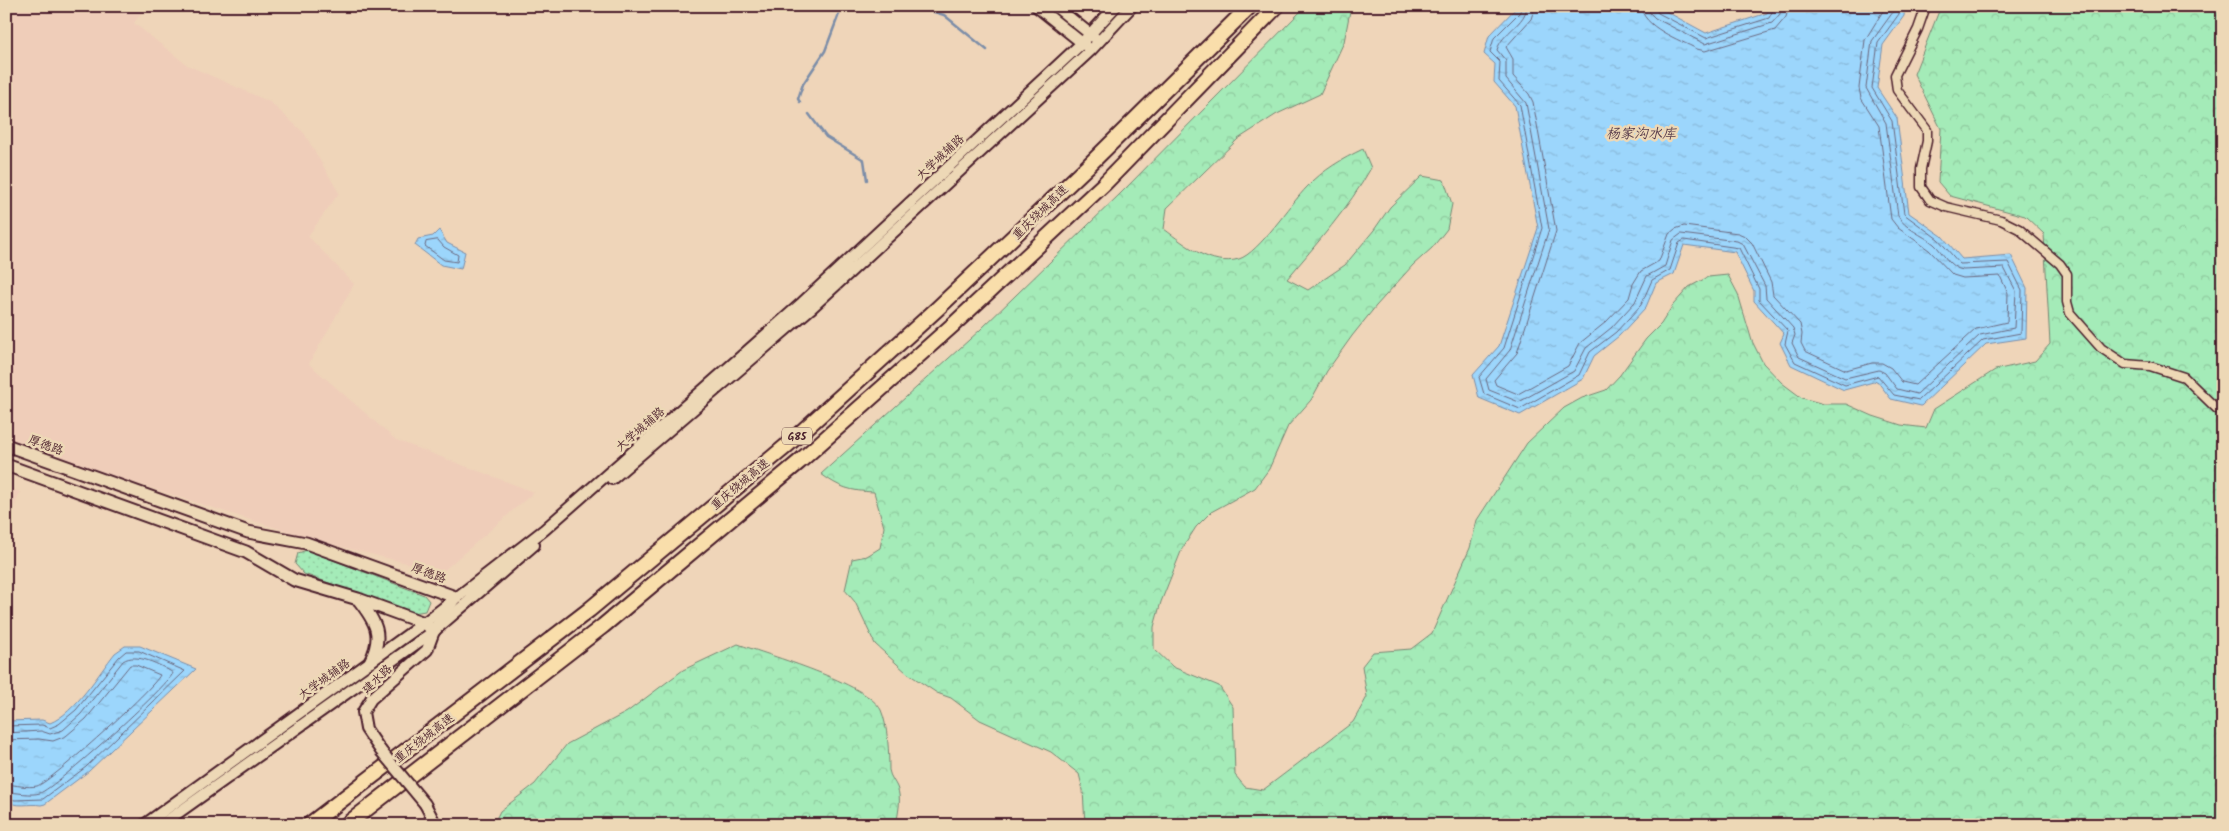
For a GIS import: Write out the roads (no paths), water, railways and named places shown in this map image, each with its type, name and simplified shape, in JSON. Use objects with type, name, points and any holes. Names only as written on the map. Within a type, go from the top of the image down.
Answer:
[{"type":"highway","name":"重庆绕城高速","points":[[309,825],[589,610],[785,447],[937,309],[1102,152],[1250,6]]},
{"type":"highway","name":"重庆绕城高速","points":[[346,825],[603,626],[799,462],[954,324],[1104,184],[1278,6]]},
{"type":"main road","name":"厚德路","points":[[6,445],[248,532],[306,543],[455,598],[434,631]]},
{"type":"main road","points":[[6,465],[246,552],[294,580],[358,599],[424,623],[434,631]]},
{"type":"main road","points":[[358,599],[370,614],[379,634],[376,650],[370,662]]},
{"type":"street","points":[[1036,6],[1091,50]]},
{"type":"street","points":[[1055,6],[1100,42]]},
{"type":"street","name":"大学城辅路","points":[[144,825],[424,623],[544,530],[802,303],[1082,43],[1116,6]]},
{"type":"street","name":"大学城辅路","points":[[161,825],[434,631],[810,309],[1100,42],[1132,6]]},
{"type":"street","points":[[1926,6],[1918,29],[1896,75],[1897,90],[1927,130],[1927,141],[1921,169],[1921,186],[1930,200],[1946,207],[2001,220],[2019,229],[2060,264],[2067,274],[2067,302],[2070,313],[2101,348],[2125,364],[2150,366],[2184,377],[2217,409],[2223,409]]},
{"type":"street","name":"建水路","points":[[434,631],[427,650],[371,699],[363,712],[366,729],[381,751],[425,804],[436,825]]},
{"type":"water","name":"杨家沟水库","points":[[1518,6],[1656,6],[1706,33],[1767,13],[1771,6],[1905,6],[1904,16],[1883,45],[1877,88],[1897,118],[1909,213],[1942,236],[1962,259],[2011,255],[2027,288],[2026,338],[1986,344],[1921,406],[1891,399],[1877,381],[1844,390],[1791,365],[1780,343],[1784,334],[1754,301],[1754,291],[1735,252],[1684,245],[1674,274],[1656,283],[1646,307],[1619,336],[1594,356],[1583,379],[1520,415],[1479,398],[1473,375],[1499,346],[1538,228],[1515,106],[1494,82],[1495,64],[1484,54],[1489,36]]},
{"type":"water","points":[[439,230],[447,243],[465,252],[461,269],[441,265],[415,245],[418,239],[433,236]]},
{"type":"water","points":[[125,646],[140,646],[196,669],[89,771],[45,804],[19,805],[6,801],[6,721],[42,720],[50,723],[59,718],[77,702],[115,653]]},
{"type":"waterway","points":[[800,102],[798,99],[803,84],[825,51],[842,6]]},
{"type":"waterway","points":[[915,6],[944,15],[987,50]]},
{"type":"waterway","points":[[809,114],[826,137],[864,160],[867,180]]},
{"type":"waterway","points":[[389,825],[405,822],[414,825]]}]
